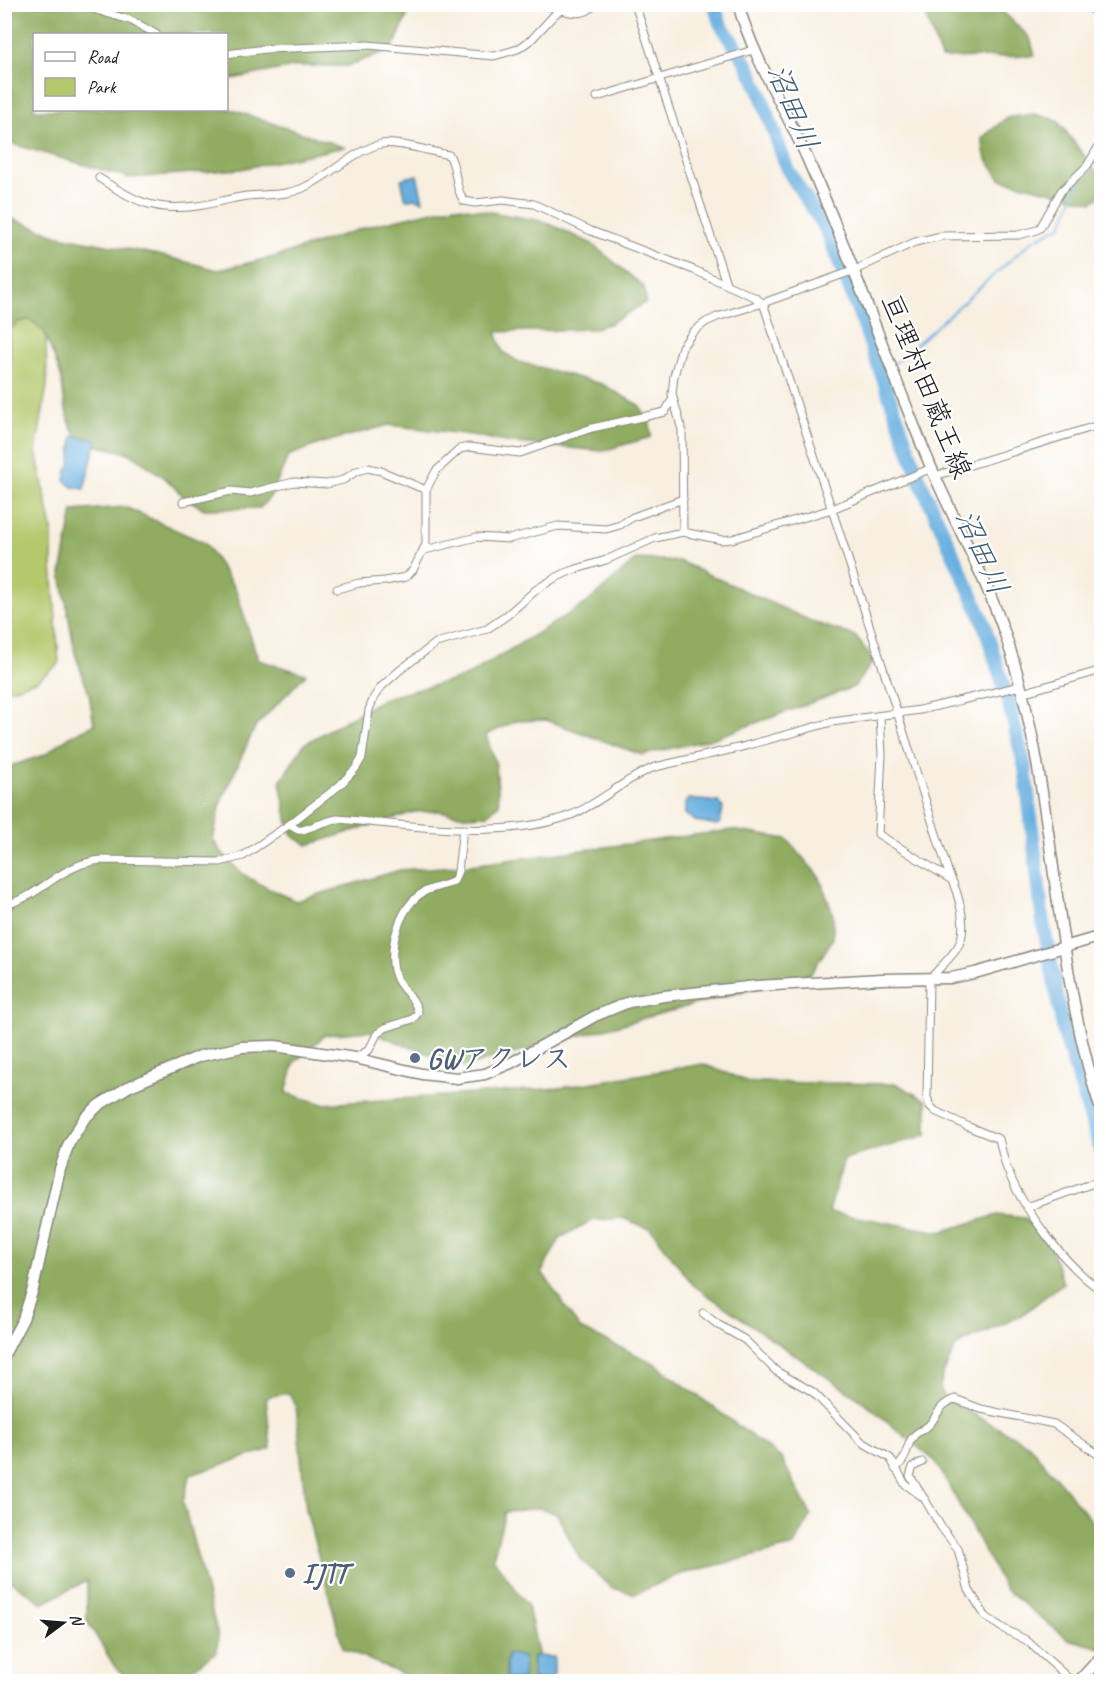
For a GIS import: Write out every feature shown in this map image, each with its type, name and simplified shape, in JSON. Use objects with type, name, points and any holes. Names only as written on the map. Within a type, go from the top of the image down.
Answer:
[{"type":"street","points":[[76,4],[130,20],[154,33]]},
{"type":"street","points":[[543,4],[571,14],[592,9],[595,4]]},
{"type":"street","points":[[635,4],[726,283]]},
{"type":"street","name":"亘理村田蔵王線","points":[[738,4],[753,50],[807,157],[855,270],[933,472],[997,611],[1021,689],[1034,744],[1065,947],[1087,1063],[1101,1113]]},
{"type":"street","points":[[1089,4],[1101,15]]},
{"type":"street","points":[[228,54],[266,49],[368,45],[494,56],[518,49],[532,39],[561,10]]},
{"type":"street","points":[[597,97],[753,50]]},
{"type":"street","points":[[683,532],[682,430],[672,394],[682,347],[693,332],[717,317],[764,303],[855,270],[915,242],[942,236],[1018,235],[1034,231],[1040,228],[1061,191],[1087,166],[1101,141]]},
{"type":"street","points":[[99,178],[143,204],[168,207],[198,206],[303,189],[364,150],[383,144],[396,145],[449,155],[453,162],[458,191],[464,201],[475,203],[503,200],[534,204],[591,231],[622,241],[726,283],[764,303],[960,903],[959,946],[929,980],[927,1097],[930,1106],[969,1127],[999,1138],[1006,1167],[1041,1228],[1090,1283],[1101,1290]]},
{"type":"street","points":[[337,589],[359,583],[406,577],[413,570],[424,550],[427,533],[426,490],[436,471],[460,450],[469,447],[520,453],[592,428],[664,412],[673,398]]},
{"type":"street","points":[[4,905],[24,899],[85,862],[103,860],[220,862],[243,856],[290,824],[340,785],[356,768],[362,758],[369,710],[374,697],[381,687],[400,670],[436,643],[487,629],[537,590],[570,571],[606,560],[655,538],[683,532],[722,540],[732,539],[832,509],[933,472],[1101,424]]},
{"type":"street","points":[[183,502],[231,491],[250,493],[294,482],[327,484],[343,480],[357,471],[368,468],[381,471],[426,490]]},
{"type":"street","points":[[424,550],[477,537],[509,539],[558,526],[606,528],[620,525],[633,517],[683,500]]},
{"type":"street","points":[[290,824],[304,831],[328,820],[337,819],[463,828],[542,823],[571,814],[592,804],[655,767],[738,748],[832,722],[930,708],[1101,670]]},
{"type":"street","points":[[880,716],[882,755],[878,834],[953,881]]},
{"type":"street","points":[[355,1059],[369,1050],[378,1034],[385,1028],[413,1019],[418,1013],[417,1006],[397,980],[393,966],[392,952],[397,928],[414,900],[424,892],[454,881],[458,871],[463,828]]},
{"type":"street","points":[[4,1355],[23,1319],[33,1289],[60,1169],[69,1143],[84,1119],[99,1105],[128,1087],[200,1056],[242,1047],[275,1046],[355,1059],[422,1074],[457,1078],[485,1074],[512,1063],[595,1016],[629,1002],[757,986],[881,979],[929,980],[975,973],[1101,936]]},
{"type":"street","points":[[1027,1207],[1101,1180]]},
{"type":"street","points":[[703,1313],[745,1340],[776,1371],[813,1392],[862,1442],[890,1458],[905,1484],[924,1498]]},
{"type":"street","points":[[895,1469],[907,1456],[912,1438],[928,1426],[943,1405],[955,1399],[981,1409],[1054,1424],[1101,1457]]},
{"type":"street","points":[[922,1462],[913,1467],[910,1476],[941,1527],[958,1549],[969,1590],[986,1617],[1026,1640],[1073,1682]]},
{"type":"street","points":[[1078,1682],[1101,1656]]},
{"type":"green space","points":[[412,4],[396,42],[386,51],[347,66],[298,66],[228,80],[228,33],[33,33],[33,111],[228,111],[228,108],[344,147],[241,169],[130,178],[5,142],[4,5]]},
{"type":"green space","points":[[996,5],[1030,38],[1035,56],[941,58],[922,6]]},
{"type":"green space","points":[[1034,114],[1057,120],[1101,178],[1101,196],[1092,202],[1000,179],[985,156],[982,138],[1006,118]]},
{"type":"green space","points":[[455,206],[543,221],[592,244],[644,287],[646,302],[611,323],[592,329],[496,332],[503,352],[519,362],[602,384],[640,406],[650,424],[651,437],[602,451],[506,442],[472,435],[389,425],[322,443],[288,456],[271,496],[260,508],[204,509],[185,498],[165,478],[129,453],[81,442],[72,429],[65,407],[61,376],[44,331],[30,320],[18,322],[9,331],[10,386],[5,391],[5,216],[59,236],[159,255],[218,270],[278,256],[373,225]]},
{"type":"green space","points":[[4,268],[45,291],[47,385],[36,452],[52,529],[52,566],[59,664],[36,681],[5,691]]},
{"type":"green space","points":[[125,507],[205,543],[236,590],[258,660],[306,674],[255,727],[221,802],[213,840],[231,863],[259,884],[296,901],[400,870],[471,865],[732,830],[787,839],[820,878],[833,915],[833,939],[811,973],[464,1067],[368,1031],[325,1035],[294,1063],[286,1093],[323,1104],[559,1088],[703,1064],[749,1082],[897,1084],[927,1101],[927,1135],[844,1159],[829,1212],[940,1232],[997,1215],[1025,1218],[1051,1247],[1063,1283],[1023,1314],[956,1346],[943,1374],[940,1387],[943,1397],[1029,1445],[1101,1532],[1101,1648],[1068,1639],[1005,1589],[936,1462],[866,1404],[693,1285],[651,1229],[622,1218],[591,1221],[560,1238],[542,1272],[580,1329],[654,1363],[781,1458],[811,1515],[794,1546],[681,1574],[635,1594],[612,1588],[580,1559],[557,1514],[540,1508],[505,1512],[493,1558],[528,1606],[544,1681],[417,1681],[343,1648],[306,1510],[296,1406],[289,1393],[266,1397],[271,1449],[190,1475],[183,1502],[218,1635],[217,1652],[184,1674],[165,1681],[131,1681],[115,1667],[87,1621],[87,1581],[42,1603],[12,1582],[5,1583],[4,776],[11,766],[44,755],[70,736],[94,725],[89,694],[75,653],[61,574],[73,511]]},
{"type":"green space","points":[[636,559],[679,561],[813,622],[855,636],[874,660],[854,687],[712,739],[642,755],[546,720],[516,721],[486,735],[496,765],[499,804],[487,815],[465,816],[439,811],[414,812],[308,845],[294,837],[288,823],[280,782],[304,744],[385,698],[465,677],[587,603]]},
{"type":"water","points":[[417,175],[423,201],[413,198],[406,200],[401,179]]},
{"type":"water","points":[[73,436],[97,440],[84,489],[72,487],[65,481],[67,469],[70,466]]},
{"type":"water","points":[[689,799],[719,802],[723,808],[720,823],[717,825],[695,821],[685,814],[685,803]]},
{"type":"water","points":[[508,1653],[524,1658],[523,1679],[506,1678]]},
{"type":"water","points":[[533,1656],[554,1657],[554,1673],[551,1680],[532,1679]]},
{"type":"waterway","name":"沼田川","points":[[714,4],[720,23],[747,64],[760,92],[787,169],[827,231],[921,483],[982,618],[1008,700],[1025,768],[1043,922],[1064,1033],[1102,1155]]},
{"type":"waterway","points":[[894,364],[1032,241],[1062,225],[1078,185],[1102,152]]},
{"type":"waterway","name":"沼田川","points":[[881,374],[887,369]]},
{"type":"place","name":"GWアクレス","points":[[415,1058]]},
{"type":"place","name":"IJTT","points":[[290,1573]]}]
